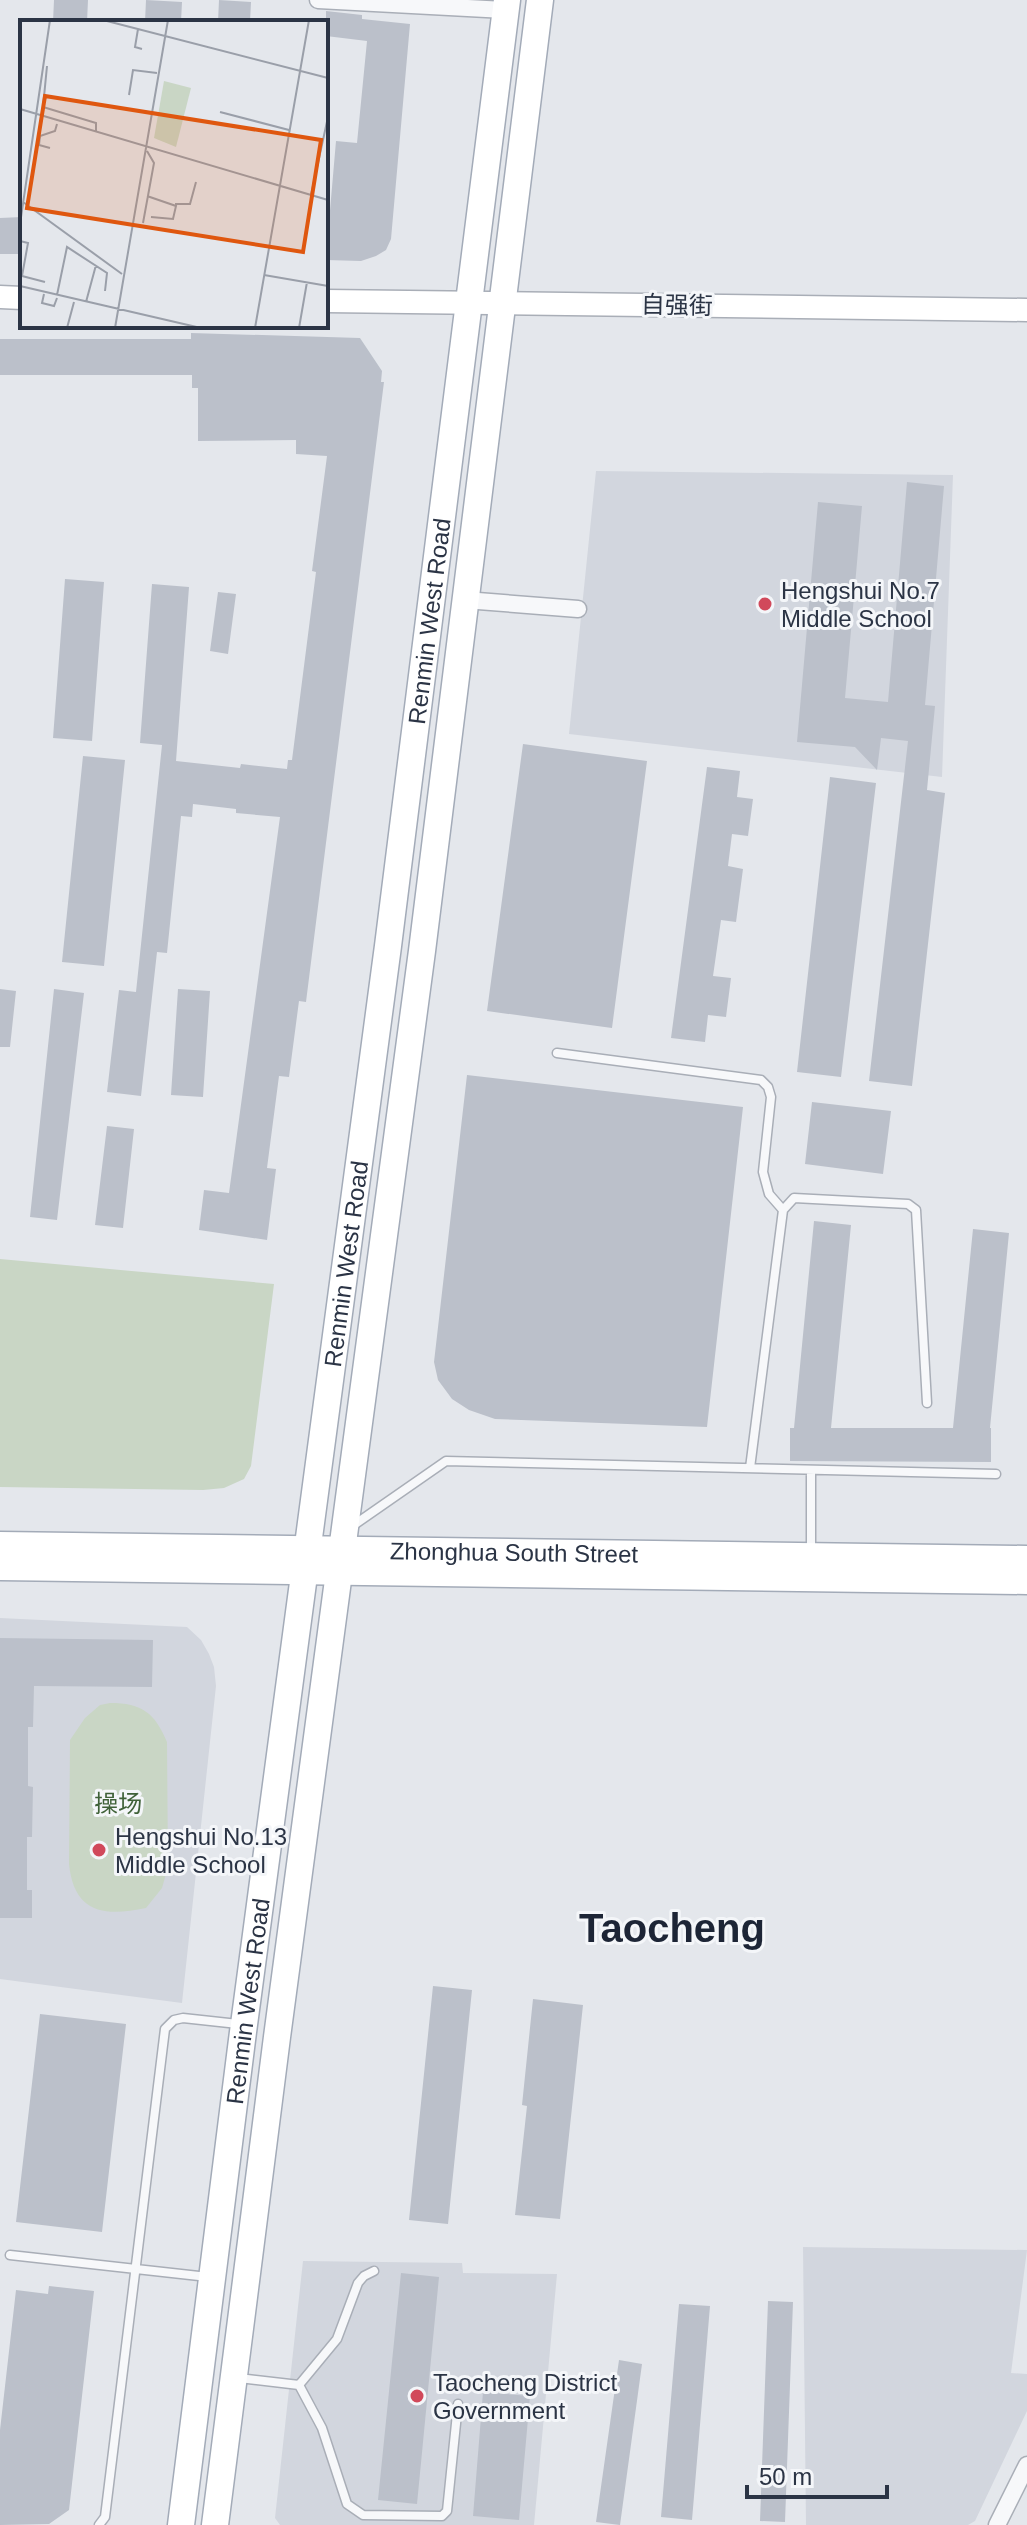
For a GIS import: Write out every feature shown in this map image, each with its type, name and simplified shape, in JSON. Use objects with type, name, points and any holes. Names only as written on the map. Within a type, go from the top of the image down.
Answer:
[{"type":"main road","name":"Renmin West Road","points":[[215,2525],[422,951],[540,0]]},
{"type":"main road","name":"Renmin West Road","points":[[181,2525],[244,2025],[388,946],[506,5]]},
{"type":"main road","name":"Zhonghua South Street","points":[[0,1545],[307,1560]]},
{"type":"main road","name":"Zhonghua South Street","points":[[341,1552],[1027,1581]]},
{"type":"main road","name":"Zhonghua South Street","points":[[0,1567],[307,1560],[341,1552],[1027,1559]]},
{"type":"street","points":[[318,0],[506,5]]},
{"type":"street","points":[[0,297],[20,298]]},
{"type":"street","name":"自强街","points":[[328,301],[1027,310]]},
{"type":"street","points":[[465,600],[578,609]]},
{"type":"street","points":[[997,2525],[1027,2465]]},
{"type":"lane","points":[[557,1053],[761,1080],[768,1087],[771,1097],[763,1172],[769,1194],[783,1210]]},
{"type":"lane","points":[[750,1468],[783,1210],[794,1198],[908,1204],[916,1210],[927,1403]]},
{"type":"lane","points":[[341,1552],[446,1461],[996,1474]]},
{"type":"lane","points":[[811,1470],[811,1557]]},
{"type":"lane","points":[[99,2525],[105,2517],[165,2029],[174,2020],[183,2018],[244,2025]]},
{"type":"lane","points":[[10,2255],[213,2277]]},
{"type":"lane","points":[[299,2385],[337,2339],[358,2283],[374,2271]]},
{"type":"lane","points":[[233,2377],[299,2385]]},
{"type":"lane","points":[[299,2385],[322,2428],[347,2504],[363,2515],[442,2516],[447,2511],[458,2404]]},
{"type":"shaded area","name":"Hengshui No.7 Middle School","points":[[596,471],[953,475],[942,777],[569,734]]},
{"type":"shaded area","name":"Hengshui No.13 Middle School","points":[[0,1618],[187,1627],[201,1640],[209,1654],[216,1686],[182,2003],[0,1979]]},
{"type":"shaded area","points":[[803,2247],[1027,2250],[1011,2373],[1027,2374],[1027,2411],[975,2521],[968,2525],[806,2525]]},
{"type":"shaded area","name":"Taocheng District Government","points":[[303,2261],[462,2263],[463,2273],[557,2274],[534,2525],[280,2525],[275,2518]]},
{"type":"green space","points":[[0,1259],[274,1284],[251,1466],[244,1479],[224,1488],[203,1490],[0,1487]]},
{"type":"green space","name":"操场","points":[[100,1705],[131,1705],[146,1712],[158,1724],[167,1742],[168,1867],[162,1888],[146,1908],[117,1912],[94,1908],[84,1902],[77,1893],[69,1864],[70,1740],[85,1718]]},
{"type":"building","points":[[54,0],[88,0],[87,20],[53,20]]},
{"type":"building","points":[[146,0],[182,2],[181,20],[145,20]]},
{"type":"building","points":[[219,0],[251,2],[250,20],[218,20]]},
{"type":"building","points":[[326,11],[410,24],[391,239],[386,250],[361,261],[328,260],[328,222],[336,141],[357,143],[367,41],[328,36]]},
{"type":"building","points":[[20,217],[20,254],[0,254],[0,218]]},
{"type":"building","points":[[191,333],[360,338],[382,371],[381,382],[384,382],[306,1002],[299,1001],[289,1077],[279,1076],[267,1168],[276,1169],[267,1240],[199,1230],[204,1190],[229,1193],[280,817],[236,813],[236,809],[193,804],[192,817],[181,816],[167,953],[157,952],[141,1096],[107,1092],[119,990],[136,992],[162,745],[140,743],[152,584],[189,587],[176,761],[287,769],[288,760],[292,760],[327,456],[296,454],[296,440],[198,441],[198,388],[192,388],[192,375],[0,375],[0,339],[191,339]]},
{"type":"building","points":[[907,482],[944,486],[925,705],[935,706],[927,790],[945,793],[912,1086],[869,1081],[908,741],[881,738],[877,770],[855,747],[797,742],[818,502],[862,506],[845,698],[888,702]]},
{"type":"building","points":[[65,579],[104,582],[92,741],[53,738]]},
{"type":"building","points":[[218,592],[236,594],[228,654],[210,651]]},
{"type":"building","points":[[523,744],[647,761],[612,1028],[487,1011]]},
{"type":"building","points":[[83,756],[125,760],[104,966],[62,962]]},
{"type":"building","points":[[707,767],[740,771],[737,797],[753,799],[748,836],[732,834],[728,866],[743,869],[736,922],[721,920],[713,976],[731,978],[726,1017],[708,1015],[705,1042],[671,1038]]},
{"type":"building","points":[[830,777],[876,783],[841,1077],[797,1072]]},
{"type":"building","points":[[0,989],[16,991],[10,1047],[0,1047]]},
{"type":"building","points":[[54,989],[84,993],[57,1220],[30,1217]]},
{"type":"building","points":[[178,989],[210,991],[203,1097],[171,1095]]},
{"type":"building","points":[[467,1075],[743,1107],[707,1427],[495,1419],[469,1410],[452,1399],[438,1380],[434,1362]]},
{"type":"building","points":[[812,1102],[891,1111],[883,1174],[805,1164]]},
{"type":"building","points":[[107,1126],[134,1129],[123,1228],[95,1225]]},
{"type":"building","points":[[814,1221],[851,1225],[831,1428],[953,1428],[973,1229],[1009,1233],[990,1428],[991,1462],[790,1461],[790,1428],[794,1428]]},
{"type":"building","points":[[0,1638],[153,1640],[152,1687],[34,1686],[33,1727],[28,1727],[28,1786],[33,1787],[32,1837],[27,1837],[27,1890],[32,1890],[32,1918],[0,1918]]},
{"type":"building","points":[[433,1986],[472,1990],[448,2224],[409,2220]]},
{"type":"building","points":[[533,1999],[583,2005],[560,2219],[515,2215],[527,2106],[522,2105]]},
{"type":"building","points":[[40,2014],[126,2024],[102,2232],[16,2222]]},
{"type":"building","points":[[401,2273],[439,2277],[417,2504],[378,2500]]},
{"type":"building","points":[[49,2286],[94,2291],[69,2510],[49,2524],[0,2525],[0,2430],[16,2290],[48,2294]]},
{"type":"building","points":[[768,2301],[793,2302],[785,2522],[760,2521]]},
{"type":"building","points":[[679,2304],[710,2306],[692,2520],[661,2517]]},
{"type":"building","points":[[619,2360],[642,2364],[620,2525],[596,2522]]},
{"type":"building","points":[[483,2392],[530,2396],[519,2520],[473,2516]]},
{"type":"place","name":"Hengshui No.7 Middle School","points":[[765,604]]},
{"type":"place","name":"Hengshui No.13 Middle School","points":[[99,1850]]},
{"type":"place","name":"Taocheng District Government","points":[[417,2396]]},
{"type":"district","name":"Taocheng","points":[[672,1928]]}]
